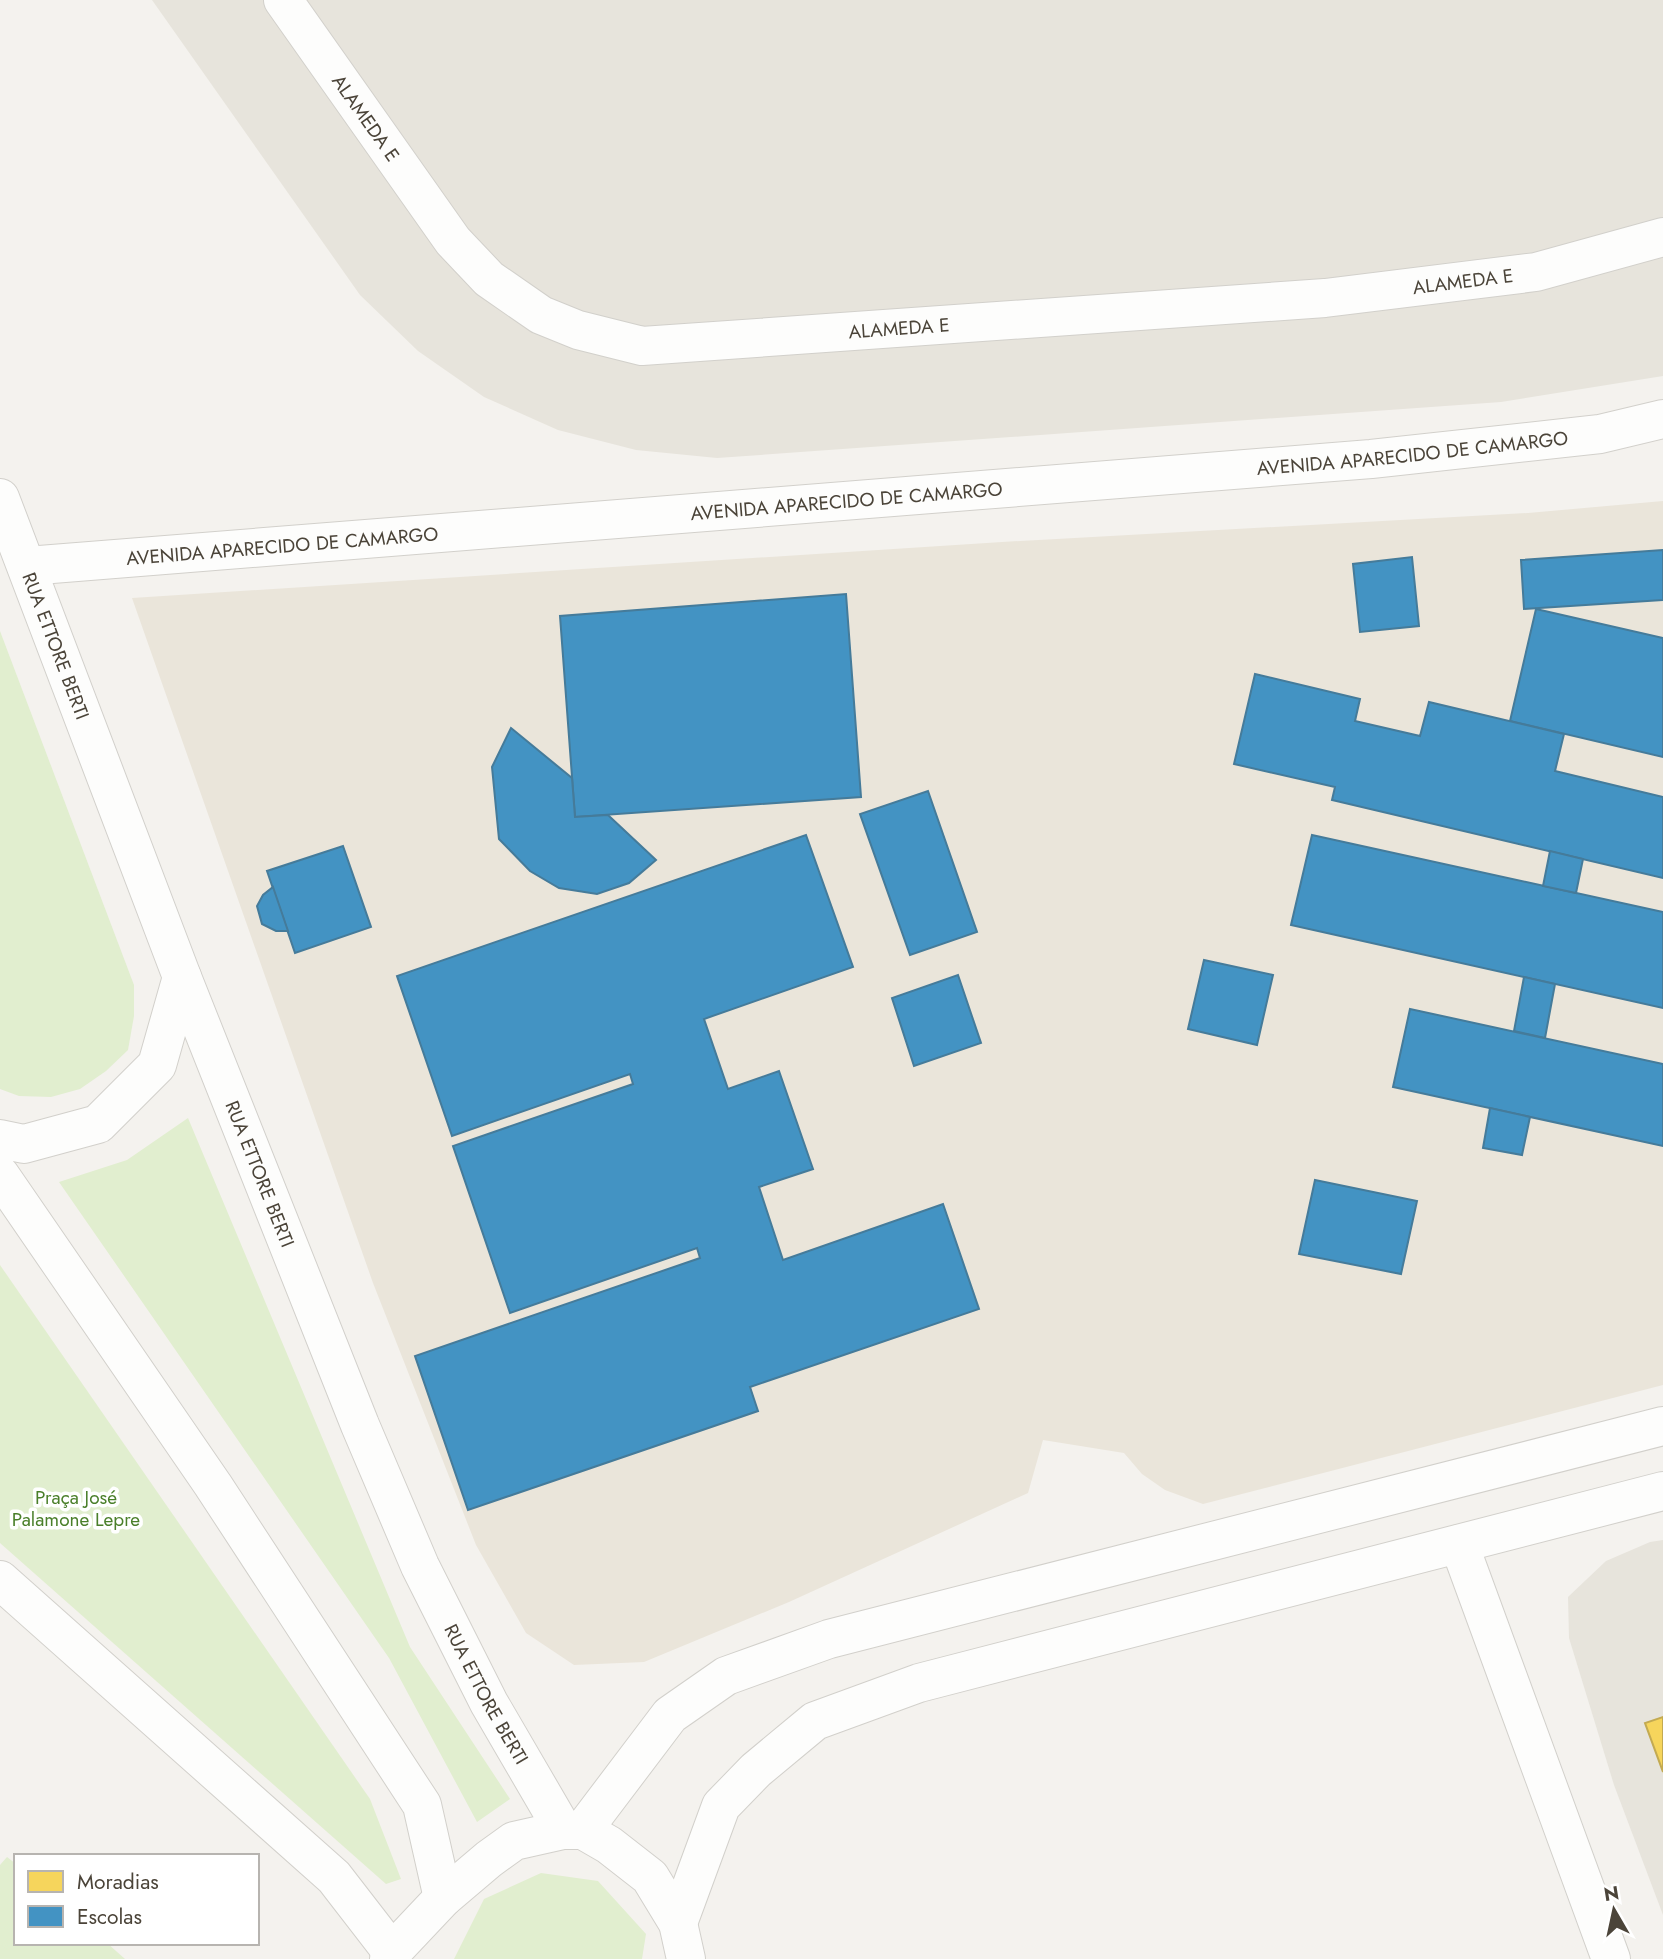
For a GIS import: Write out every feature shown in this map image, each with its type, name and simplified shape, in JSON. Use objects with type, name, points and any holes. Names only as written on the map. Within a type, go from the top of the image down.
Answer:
[{"type":"street","name":"ALAMEDA E","points":[[283,0],[453,241],[489,279],[541,315],[578,330],[642,346],[1325,298],[1536,272],[1663,237]]},
{"type":"street","name":"AVENIDA APARECIDO DE CAMARGO","points":[[27,566],[1371,459],[1600,433],[1663,419]]},
{"type":"street","name":"RUA ETTORE BERTI","points":[[0,498],[182,977],[298,1272],[420,1566],[489,1703],[573,1830]]},
{"type":"street","points":[[0,1139],[24,1144],[98,1124],[157,1065],[182,977]]},
{"type":"street","points":[[0,1175],[213,1485],[422,1805],[443,1898]]},
{"type":"street","points":[[573,1830],[670,1715],[726,1676],[829,1639],[1663,1426]]},
{"type":"street","points":[[682,1941],[721,1807],[756,1770],[815,1721],[919,1683],[1663,1491]]},
{"type":"street","points":[[1460,1544],[1611,1959]]},
{"type":"street","points":[[0,1580],[334,1877],[390,1955],[443,1898],[514,1841],[573,1830],[609,1845],[650,1877],[682,1941]]},
{"type":"shaded area","points":[[152,0],[1663,0],[1663,376],[1501,402],[717,458],[636,450],[558,430],[484,397],[418,351],[360,295]]},
{"type":"shaded area","points":[[1663,501],[1663,1385],[1203,1504],[1165,1490],[1142,1474],[1124,1453],[1043,1440],[1028,1493],[789,1602],[644,1662],[574,1665],[526,1633],[476,1545],[373,1283],[132,598],[1002,542],[1528,513]]},
{"type":"shaded area","points":[[1663,1540],[1663,1915],[1614,1785],[1569,1638],[1568,1597],[1606,1561],[1650,1542]]},
{"type":"green space","points":[[0,631],[134,985],[134,1016],[128,1050],[106,1071],[80,1089],[51,1097],[19,1096],[0,1089]]},
{"type":"green space","points":[[188,1118],[410,1647],[510,1799],[477,1822],[389,1658],[59,1182],[127,1160]]},
{"type":"green space","name":"Praça José Palamone Lepre","points":[[0,1265],[370,1799],[401,1879],[386,1884],[0,1543]]},
{"type":"green space","points":[[7,1857],[14,1862],[14,1945],[109,1945],[125,1959],[0,1959],[0,1865]]},
{"type":"green space","points":[[541,1873],[598,1881],[646,1934],[642,1959],[454,1959],[484,1899]]},
{"type":"building: Moradias","points":[[1663,1717],[1663,1772],[1645,1723]]},
{"type":"building: Escolas","points":[[1663,550],[1663,600],[1524,609],[1521,560]]},
{"type":"building: Escolas","points":[[1412,557],[1419,626],[1360,632],[1353,564]]},
{"type":"building: Escolas","points":[[846,594],[861,797],[575,817],[560,616]]},
{"type":"building: Escolas","points":[[1536,609],[1663,638],[1663,757],[1510,721]]},
{"type":"building: Escolas","points":[[1255,674],[1360,699],[1355,721],[1420,736],[1429,702],[1564,734],[1555,771],[1663,797],[1663,878],[1332,800],[1335,787],[1234,764]]},
{"type":"building: Escolas","points":[[511,728],[572,778],[575,817],[608,815],[656,860],[629,883],[597,894],[559,888],[530,871],[499,839],[492,767]]},
{"type":"building: Escolas","points":[[928,791],[977,932],[910,955],[860,814]]},
{"type":"building: Escolas","points":[[806,835],[853,967],[704,1019],[728,1089],[779,1071],[813,1169],[759,1187],[783,1260],[943,1204],[979,1309],[750,1387],[758,1411],[468,1510],[415,1356],[700,1258],[697,1248],[510,1313],[453,1146],[633,1084],[630,1074],[452,1136],[397,976]]},
{"type":"building: Escolas","points":[[1312,835],[1663,912],[1663,1008],[1291,925]]},
{"type":"building: Escolas","points":[[343,846],[371,927],[295,953],[267,871]]},
{"type":"building: Escolas","points":[[1550,851],[1583,859],[1576,893],[1543,886]]},
{"type":"building: Escolas","points":[[273,887],[288,931],[276,931],[262,924],[257,906],[263,895]]},
{"type":"building: Escolas","points":[[1204,960],[1273,975],[1257,1045],[1188,1029]]},
{"type":"building: Escolas","points":[[958,975],[981,1043],[914,1066],[892,998]]},
{"type":"building: Escolas","points":[[1524,977],[1555,984],[1545,1038],[1514,1031]]},
{"type":"building: Escolas","points":[[1410,1009],[1663,1064],[1663,1146],[1393,1087]]},
{"type":"building: Escolas","points":[[1490,1108],[1530,1117],[1522,1155],[1483,1148]]},
{"type":"building: Escolas","points":[[1315,1180],[1417,1201],[1401,1274],[1299,1254]]}]
